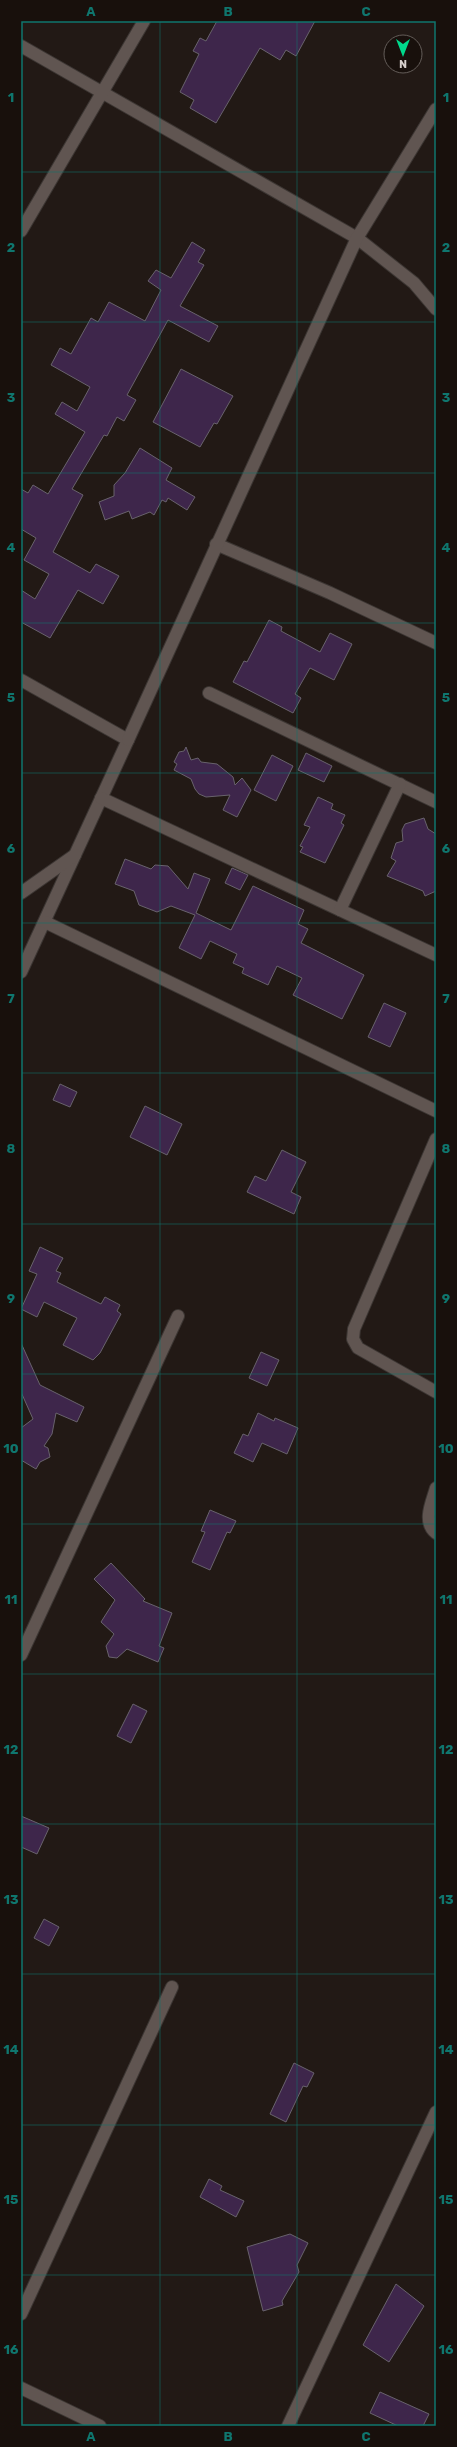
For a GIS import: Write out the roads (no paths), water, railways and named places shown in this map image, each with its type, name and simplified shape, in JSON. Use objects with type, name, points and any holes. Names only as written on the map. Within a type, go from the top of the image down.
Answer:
[{"type":"street","points":[[21,231],[144,21]]},
{"type":"street","points":[[21,46],[357,238],[414,283],[436,309]]},
{"type":"street","points":[[21,972],[357,238],[436,109]]},
{"type":"street","points":[[216,544],[330,593],[436,643]]},
{"type":"street","points":[[21,680],[128,740]]},
{"type":"street","points":[[209,693],[436,802]]},
{"type":"street","points":[[340,910],[400,784]]},
{"type":"street","points":[[101,798],[436,955]]},
{"type":"street","points":[[21,893],[76,854]]},
{"type":"street","points":[[45,922],[436,1111]]},
{"type":"street","points":[[436,1140],[354,1329],[353,1340],[358,1348],[436,1392]]},
{"type":"street","points":[[21,1655],[178,1316]]},
{"type":"street","points":[[436,1488],[429,1510],[429,1522],[436,1533]]},
{"type":"street","points":[[21,2314],[172,1987]]},
{"type":"street","points":[[288,2426],[436,2112]]},
{"type":"street","points":[[21,2388],[100,2426]]}]
